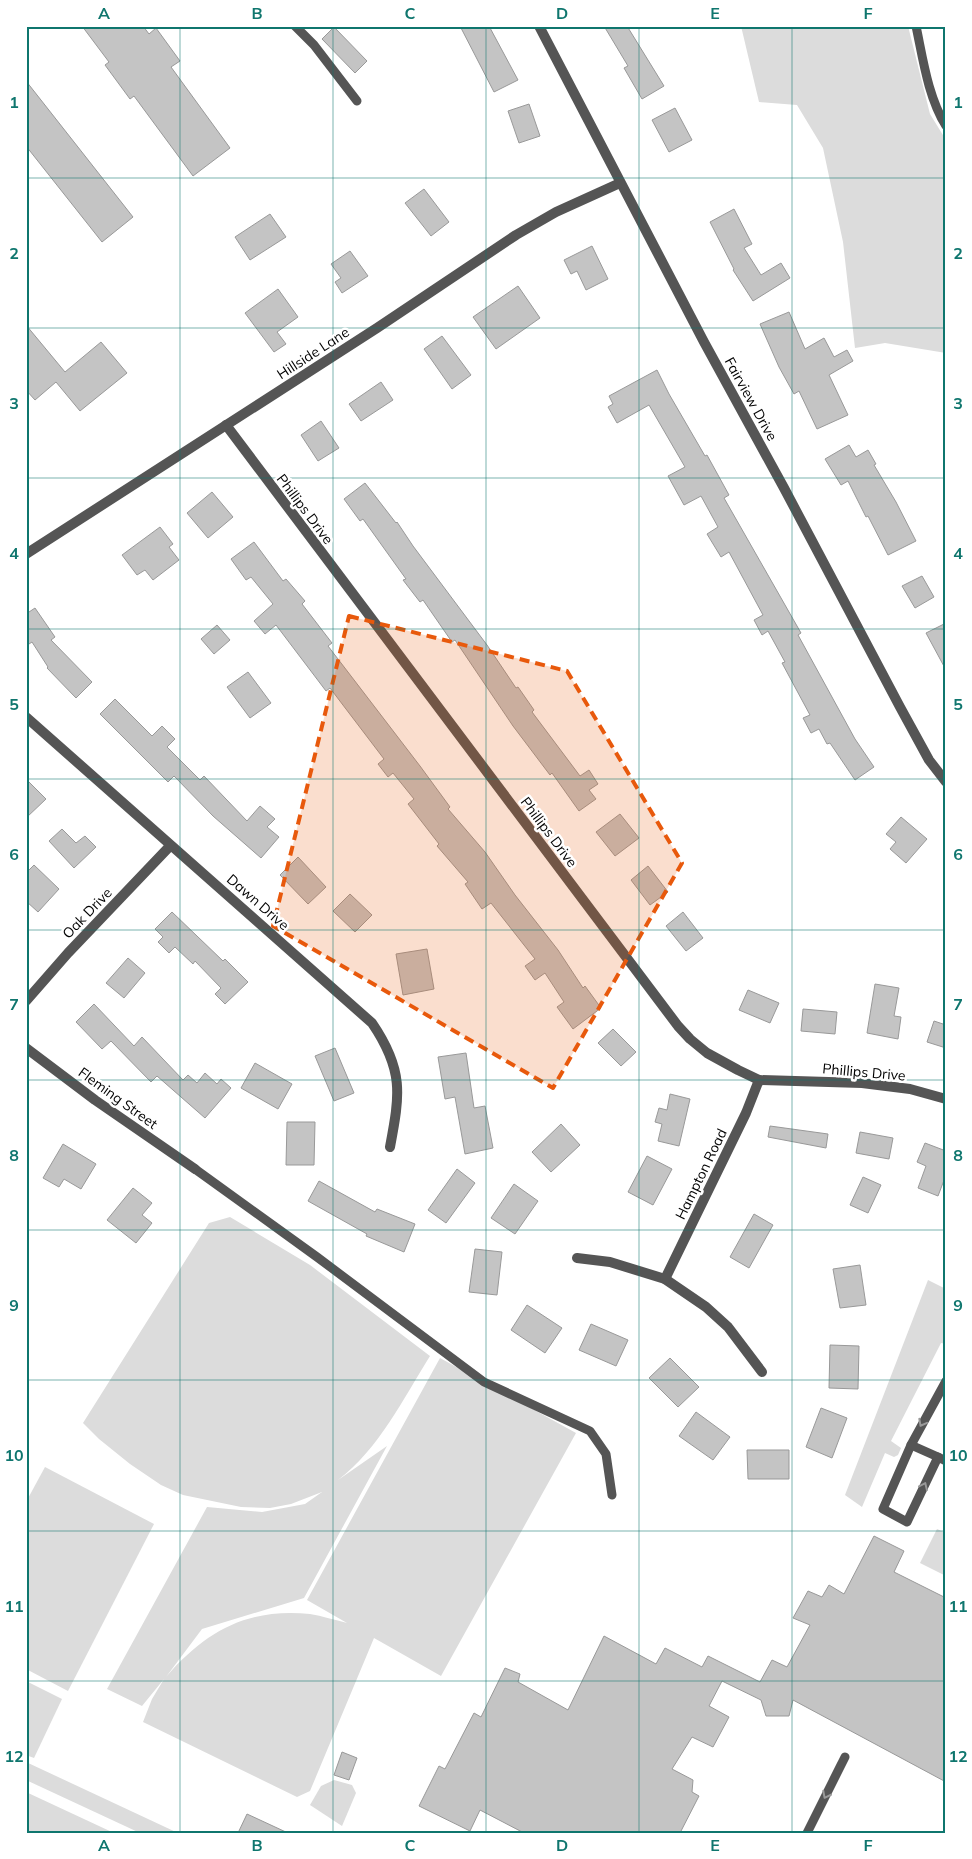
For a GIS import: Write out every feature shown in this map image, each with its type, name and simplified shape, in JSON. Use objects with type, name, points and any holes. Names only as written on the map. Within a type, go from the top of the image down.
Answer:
[{"type":"street","name":"Fairview Drive","points":[[538,26],[900,707],[929,760],[946,782]]},
{"type":"street","name":"Hillside Lane","points":[[26,554],[226,426],[516,235],[556,212],[620,183]]},
{"type":"street","name":"Phillips Drive","points":[[226,426],[678,1026],[690,1039],[707,1053],[759,1080],[862,1083],[910,1090],[946,1099]]},
{"type":"street","name":"Dawn Drive","points":[[26,717],[372,1023],[384,1040],[392,1059],[398,1086],[398,1103],[390,1147]]},
{"type":"street","name":"Oak Drive","points":[[26,1001],[68,952],[170,846]]},
{"type":"street","name":"Fleming Street","points":[[26,1048],[95,1100],[195,1169]]},
{"type":"street","name":"Hampton Road","points":[[665,1279],[746,1113],[759,1080]]},
{"type":"street","points":[[577,1258],[610,1262],[665,1279],[706,1307],[728,1328],[762,1372]]},
{"type":"lane","points":[[295,26],[314,45],[357,101]]},
{"type":"lane","points":[[916,26],[924,64],[938,113],[946,126]]},
{"type":"lane","points":[[195,1169],[317,1257],[484,1382],[590,1431],[606,1454],[612,1495]]},
{"type":"lane","points":[[911,1445],[942,1460],[907,1522],[883,1509],[911,1445],[946,1381]]},
{"type":"lane","points":[[807,1833],[845,1757]]},
{"type":"highlighted area","points":[[349,616],[567,671],[682,863],[553,1088],[273,926]]},
{"type":"shaded area","points":[[741,26],[908,26],[930,114],[946,140],[946,353],[885,343],[855,348],[843,242],[823,148],[797,105],[759,102]]},
{"type":"shaded area","points":[[230,1217],[310,1265],[430,1356],[378,1438],[353,1468],[338,1480],[387,1446],[304,1598],[202,1629],[166,1677],[181,1661],[213,1635],[247,1619],[287,1613],[310,1614],[347,1623],[307,1600],[440,1358],[576,1433],[441,1676],[374,1638],[310,1791],[297,1797],[143,1722],[152,1699],[164,1679],[142,1706],[107,1689],[207,1507],[262,1512],[305,1504],[322,1492],[291,1504],[270,1508],[241,1507],[183,1495],[161,1485],[130,1464],[99,1439],[83,1423],[209,1223]]},
{"type":"shaded area","points":[[928,1280],[946,1289],[946,1344],[941,1343],[891,1441],[901,1448],[898,1455],[894,1457],[885,1453],[862,1507],[845,1495]]},
{"type":"shaded area","points":[[45,1467],[154,1524],[68,1691],[26,1669],[26,1502]]},
{"type":"shaded area","points":[[937,1529],[946,1533],[946,1576],[920,1563]]},
{"type":"shaded area","points":[[26,1681],[62,1699],[34,1758],[26,1755]]},
{"type":"shaded area","points":[[26,1762],[178,1833],[140,1833],[26,1780]]},
{"type":"shaded area","points":[[334,1780],[352,1785],[356,1793],[342,1826],[310,1805],[321,1786]]},
{"type":"shaded area","points":[[26,1792],[114,1833],[26,1833]]},
{"type":"building","points":[[82,26],[143,26],[149,34],[156,28],[180,61],[171,67],[230,148],[193,176],[134,96],[130,99],[105,65],[109,62]]},
{"type":"building","points":[[460,26],[489,26],[518,80],[494,92]]},
{"type":"building","points":[[604,26],[627,26],[664,86],[642,99],[624,68],[628,66]]},
{"type":"building","points":[[334,27],[367,61],[355,73],[322,39]]},
{"type":"building","points":[[26,81],[133,217],[102,242],[26,146]]},
{"type":"building","points":[[529,104],[540,136],[519,143],[508,111]]},
{"type":"building","points":[[675,108],[692,140],[669,152],[652,120]]},
{"type":"building","points":[[424,189],[449,222],[431,236],[405,203]]},
{"type":"building","points":[[734,209],[752,244],[744,248],[761,275],[781,263],[790,278],[753,301],[733,270],[710,222]]},
{"type":"building","points":[[270,214],[286,237],[250,260],[235,237]]},
{"type":"building","points":[[592,246],[608,279],[586,290],[577,271],[571,274],[564,260]]},
{"type":"building","points":[[350,251],[368,276],[342,293],[335,282],[341,278],[331,264]]},
{"type":"building","points":[[518,286],[540,318],[496,349],[473,317]]},
{"type":"building","points":[[278,289],[298,317],[277,332],[286,344],[274,352],[245,313]]},
{"type":"building","points":[[789,312],[805,349],[824,338],[834,357],[847,350],[853,361],[829,375],[848,415],[817,429],[799,391],[794,394],[779,367],[760,324]]},
{"type":"building","points":[[26,325],[65,372],[101,342],[127,373],[80,411],[56,382],[35,400],[26,390]]},
{"type":"building","points":[[442,336],[471,375],[452,389],[424,349]]},
{"type":"building","points":[[657,370],[669,394],[705,456],[707,455],[729,495],[724,498],[801,633],[798,635],[855,739],[874,767],[855,780],[830,743],[827,744],[819,729],[811,733],[803,718],[810,715],[782,663],[785,662],[768,631],[762,635],[754,620],[763,615],[729,552],[721,557],[707,534],[718,527],[701,496],[684,505],[668,476],[685,467],[649,405],[617,423],[608,407],[613,404],[609,396]]},
{"type":"building","points":[[381,382],[393,400],[361,421],[349,404]]},
{"type":"building","points":[[321,421],[339,448],[318,461],[301,435]]},
{"type":"building","points":[[849,445],[856,457],[868,450],[876,464],[874,465],[916,541],[888,555],[848,481],[841,485],[825,459]]},
{"type":"building","points":[[365,483],[397,522],[516,688],[518,687],[534,710],[532,712],[580,776],[589,770],[598,784],[589,790],[596,799],[579,811],[552,773],[550,775],[513,726],[455,640],[452,642],[423,600],[420,602],[403,580],[406,579],[363,519],[360,521],[344,499]]},
{"type":"building","points":[[212,492],[233,517],[208,538],[187,513]]},
{"type":"building","points":[[160,527],[173,544],[169,547],[179,560],[153,580],[145,570],[137,575],[122,555]]},
{"type":"building","points":[[254,542],[283,581],[286,579],[305,601],[302,604],[332,643],[328,646],[420,766],[450,807],[448,809],[485,852],[515,895],[558,950],[583,988],[585,986],[601,1008],[573,1029],[557,1007],[564,1002],[545,973],[535,980],[525,966],[535,959],[491,903],[482,909],[465,884],[468,882],[437,846],[439,844],[408,804],[414,799],[393,773],[388,777],[378,764],[384,759],[330,688],[326,691],[276,625],[265,634],[254,621],[273,604],[251,577],[246,580],[231,559]]},
{"type":"building","points":[[922,576],[934,597],[915,608],[902,586]]},
{"type":"building","points":[[35,608],[55,637],[51,640],[92,682],[76,698],[47,668],[32,642],[26,646],[26,614]]},
{"type":"building","points":[[946,623],[946,670],[926,633]]},
{"type":"building","points":[[217,625],[230,640],[214,654],[201,639]]},
{"type":"building","points":[[248,672],[271,703],[250,718],[227,687]]},
{"type":"building","points":[[115,699],[152,736],[162,726],[175,739],[167,747],[200,780],[204,776],[247,821],[260,806],[275,819],[267,827],[279,837],[261,858],[213,816],[174,776],[168,782],[100,714]]},
{"type":"building","points":[[26,779],[46,799],[26,818]]},
{"type":"building","points":[[620,814],[639,838],[615,856],[596,832]]},
{"type":"building","points":[[901,817],[927,839],[906,863],[890,849],[896,842],[886,834]]},
{"type":"building","points":[[62,829],[76,843],[85,836],[96,847],[74,868],[49,841]]},
{"type":"building","points":[[298,857],[326,887],[308,904],[280,875]]},
{"type":"building","points":[[34,865],[59,889],[38,912],[26,901],[26,873]]},
{"type":"building","points":[[648,866],[668,892],[650,905],[631,880]]},
{"type":"building","points":[[350,894],[372,915],[355,932],[333,911]]},
{"type":"building","points":[[172,912],[248,982],[225,1004],[215,994],[221,988],[195,961],[193,964],[175,947],[169,953],[158,942],[163,937],[155,929]]},
{"type":"building","points":[[683,912],[703,938],[686,951],[666,926]]},
{"type":"building","points":[[427,949],[434,989],[403,995],[396,954]]},
{"type":"building","points":[[128,958],[145,973],[124,998],[106,983]]},
{"type":"building","points":[[875,984],[899,988],[894,1016],[901,1017],[898,1039],[867,1033]]},
{"type":"building","points":[[748,990],[779,1003],[770,1023],[739,1010]]},
{"type":"building","points":[[94,1004],[134,1046],[142,1037],[183,1080],[188,1075],[197,1083],[205,1073],[217,1084],[221,1079],[231,1088],[205,1118],[157,1076],[151,1082],[111,1041],[102,1049],[76,1022]]},
{"type":"building","points":[[803,1009],[837,1012],[835,1034],[801,1031]]},
{"type":"building","points":[[934,1021],[946,1025],[946,1048],[927,1042]]},
{"type":"building","points":[[613,1029],[636,1052],[621,1066],[598,1043]]},
{"type":"building","points":[[335,1048],[354,1093],[334,1101],[315,1056]]},
{"type":"building","points":[[466,1053],[474,1108],[485,1106],[493,1148],[465,1154],[455,1097],[445,1099],[438,1057]]},
{"type":"building","points":[[255,1063],[292,1084],[278,1109],[241,1088]]},
{"type":"building","points":[[670,1094],[690,1099],[679,1146],[658,1141],[662,1124],[655,1122],[659,1108],[667,1110]]},
{"type":"building","points":[[287,1122],[315,1122],[314,1165],[286,1165]]},
{"type":"building","points":[[561,1124],[580,1145],[551,1172],[532,1152]]},
{"type":"building","points":[[770,1126],[828,1134],[826,1148],[768,1137]]},
{"type":"building","points":[[860,1132],[893,1138],[889,1159],[856,1153]]},
{"type":"building","points":[[925,1143],[946,1151],[946,1175],[938,1196],[918,1188],[926,1166],[917,1162]]},
{"type":"building","points":[[63,1144],[96,1164],[81,1189],[64,1179],[59,1187],[43,1178]]},
{"type":"building","points":[[647,1156],[672,1169],[653,1205],[628,1192]]},
{"type":"building","points":[[457,1169],[475,1183],[446,1223],[428,1210]]},
{"type":"building","points":[[863,1177],[881,1185],[868,1213],[850,1205]]},
{"type":"building","points":[[319,1181],[375,1212],[377,1209],[415,1224],[404,1252],[366,1236],[367,1234],[308,1201]]},
{"type":"building","points":[[514,1184],[538,1201],[515,1234],[491,1218]]},
{"type":"building","points":[[133,1188],[152,1203],[142,1215],[152,1223],[136,1243],[107,1220]]},
{"type":"building","points":[[754,1214],[773,1225],[749,1268],[730,1257]]},
{"type":"building","points":[[475,1249],[502,1252],[497,1295],[469,1292]]},
{"type":"building","points":[[860,1265],[866,1305],[840,1308],[833,1269]]},
{"type":"building","points":[[527,1305],[562,1328],[545,1353],[511,1330]]},
{"type":"building","points":[[591,1324],[628,1340],[616,1366],[579,1350]]},
{"type":"building","points":[[830,1345],[859,1346],[858,1389],[829,1388]]},
{"type":"building","points":[[670,1358],[699,1387],[678,1407],[649,1378]]},
{"type":"building","points":[[821,1408],[847,1418],[832,1458],[806,1447]]},
{"type":"building","points":[[696,1412],[730,1437],[713,1460],[679,1436]]},
{"type":"building","points":[[747,1450],[789,1450],[789,1479],[748,1479]]},
{"type":"building","points":[[874,1536],[904,1551],[894,1572],[946,1598],[946,1782],[793,1700],[789,1716],[766,1716],[761,1700],[722,1681],[709,1706],[729,1717],[713,1747],[692,1737],[672,1769],[693,1780],[692,1792],[699,1796],[680,1833],[524,1833],[480,1810],[470,1831],[419,1806],[439,1766],[445,1769],[474,1713],[481,1717],[505,1668],[520,1674],[518,1682],[568,1710],[604,1636],[656,1664],[665,1648],[702,1667],[708,1656],[760,1682],[772,1660],[787,1667],[810,1625],[793,1618],[808,1591],[822,1597],[829,1585],[844,1594]]},
{"type":"building","points":[[342,1752],[357,1758],[349,1780],[334,1775]]},
{"type":"building","points":[[247,1814],[288,1833],[238,1833]]}]
